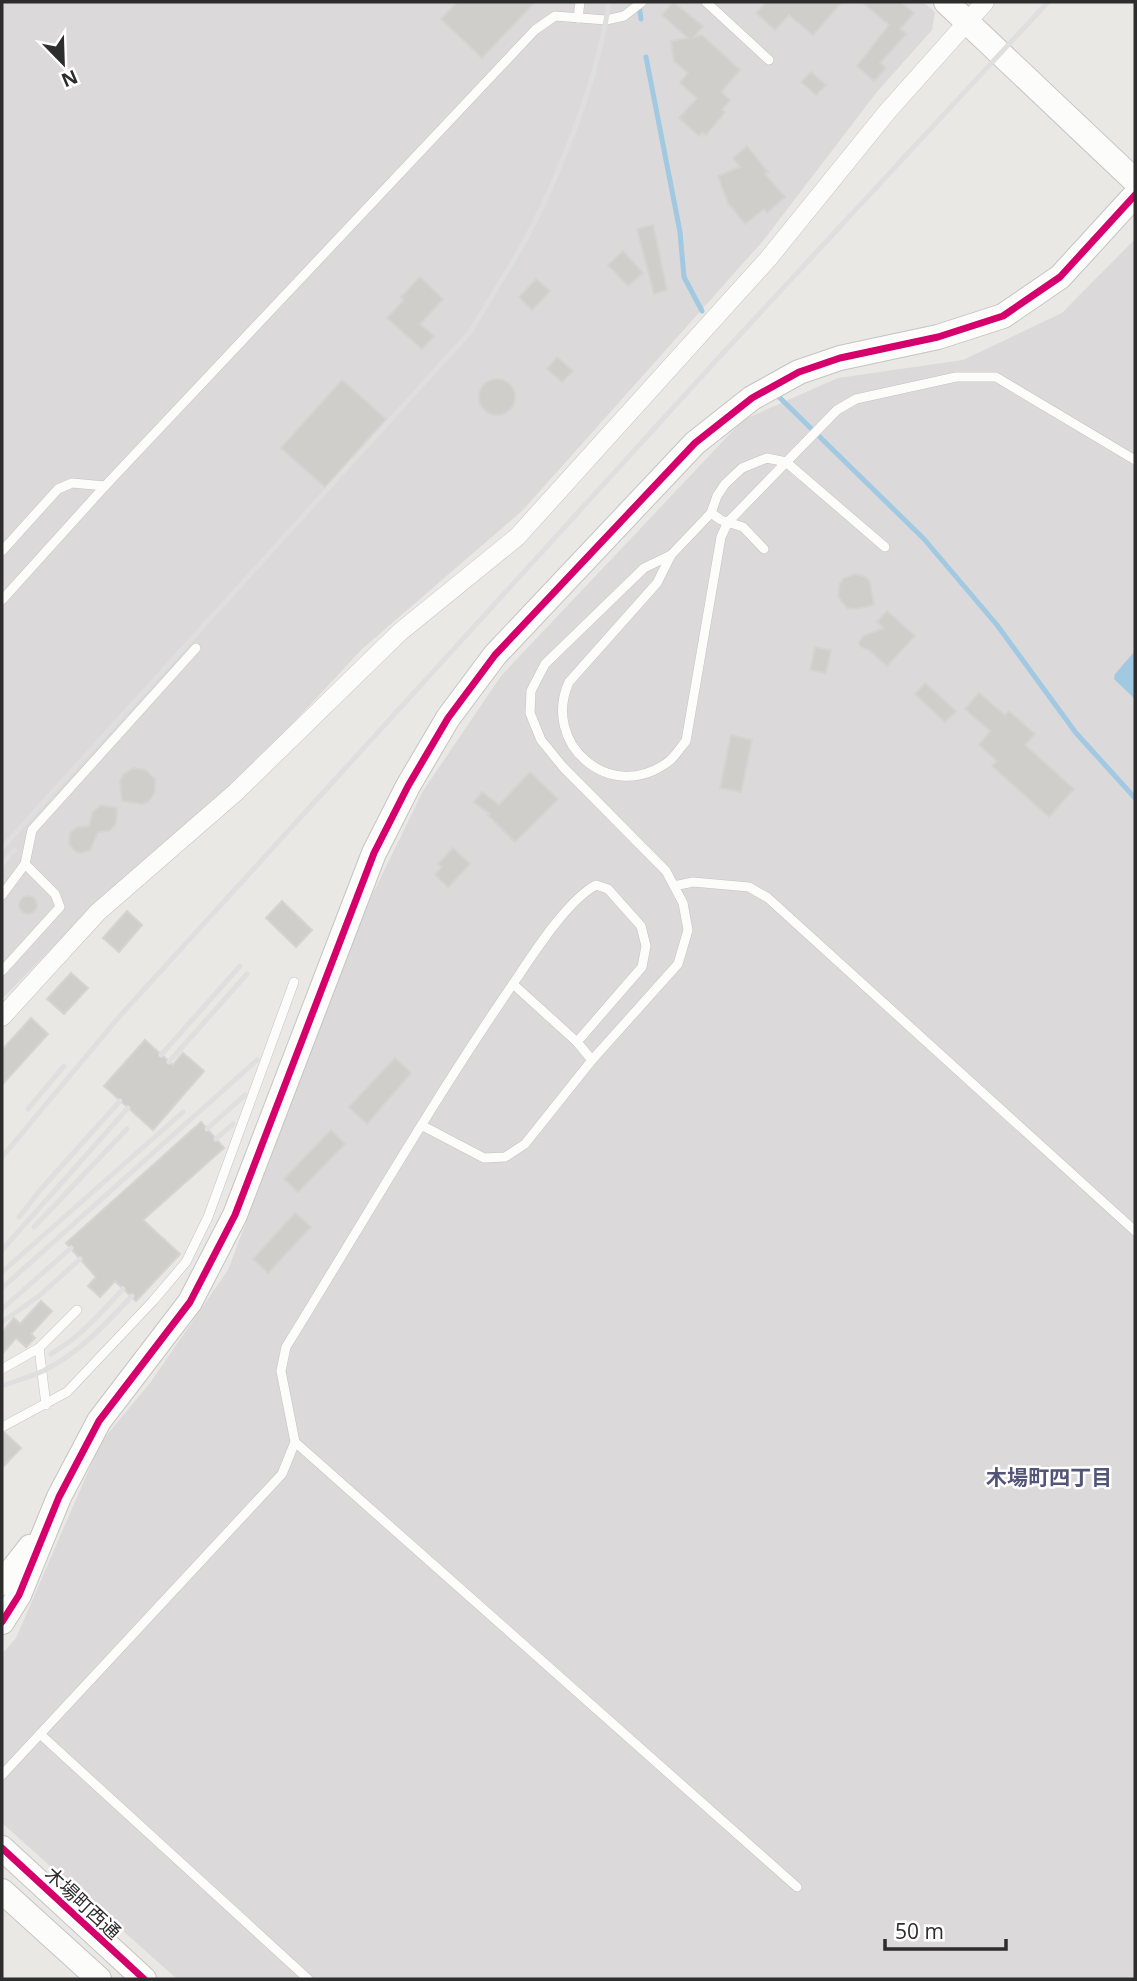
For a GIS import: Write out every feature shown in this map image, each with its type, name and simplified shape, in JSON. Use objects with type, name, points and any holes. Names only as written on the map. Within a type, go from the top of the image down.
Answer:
[{"type":"street","points":[[946,2],[1135,181]]},
{"type":"street","points":[[2,1017],[98,912],[236,792],[400,632],[517,537],[768,259],[887,112],[985,2]]},
{"type":"street","points":[[2,1622],[19,1595],[50,1521],[99,1421],[190,1302],[235,1215],[374,853],[408,786],[449,718],[495,654],[695,443],[752,398],[799,372],[840,358],[938,337],[1003,316],[1060,277],[1135,195]]},
{"type":"street","points":[[2,1583],[50,1521]]},
{"type":"street","name":"木場町西通","points":[[2,1848],[144,1979]]},
{"type":"street","points":[[2,1891],[98,1979],[118,1956]]},
{"type":"lane","points":[[578,18],[580,2]]},
{"type":"lane","points":[[706,2],[769,60]]},
{"type":"lane","points":[[2,600],[105,486],[535,30],[555,16],[606,20],[625,16],[639,5]]},
{"type":"lane","points":[[885,547],[786,462],[766,458],[741,468],[717,496],[711,513],[671,555],[657,583],[569,682],[563,695],[565,724],[570,738],[589,765],[606,774],[624,776],[646,772],[668,762],[686,741],[721,537],[728,522],[786,462],[837,411],[856,399],[956,377],[996,377],[1135,460]]},
{"type":"lane","points":[[2,551],[58,489],[72,483],[105,486]]},
{"type":"lane","points":[[711,513],[743,527],[764,550]]},
{"type":"lane","points":[[423,1126],[484,1158],[506,1157],[525,1144],[592,1060],[678,964],[688,930],[683,903],[666,871],[563,767],[541,740],[530,713],[531,691],[545,664],[644,568],[671,555]]},
{"type":"lane","points":[[2,895],[25,864],[32,830],[196,648]]},
{"type":"lane","points":[[2,971],[60,907],[55,894],[25,864]]},
{"type":"lane","points":[[674,886],[693,882],[750,887],[768,898],[1135,1231]]},
{"type":"lane","points":[[2,1775],[282,1474],[295,1442],[281,1371],[286,1347],[513,984],[542,942],[585,891],[596,885],[608,889],[641,926],[646,946],[642,967],[577,1042]]},
{"type":"lane","points":[[2,1427],[68,1392],[186,1262],[208,1217],[294,982]]},
{"type":"lane","points":[[513,984],[577,1042],[592,1060]]},
{"type":"lane","points":[[2,1369],[39,1348],[77,1310]]},
{"type":"lane","points":[[39,1348],[46,1405]]},
{"type":"lane","points":[[295,1442],[797,1887]]},
{"type":"lane","points":[[40,1734],[308,1979]]},
{"type":"shaded area","points":[[2,2],[923,2],[935,12],[932,30],[876,93],[763,241],[522,511],[362,649],[232,789],[104,895],[2,999]]},
{"type":"shaded area","points":[[1135,239],[1135,1979],[177,1979],[2,1823],[2,1654],[16,1638],[101,1442],[150,1383],[228,1270],[361,918],[423,791],[501,676],[743,420],[838,378],[963,360],[1062,313]]},
{"type":"water","points":[[1135,651],[1135,699],[1114,679],[1115,674]]},
{"type":"building","points":[[457,2],[535,2],[482,58],[441,19]]},
{"type":"building","points":[[673,2],[703,26],[694,37],[702,35],[740,70],[721,92],[730,100],[722,110],[725,112],[706,135],[702,132],[699,136],[679,118],[697,98],[680,83],[688,73],[674,61],[671,41],[688,38],[662,15]]},
{"type":"building","points":[[766,2],[842,2],[813,35],[789,15],[775,30],[756,13]]},
{"type":"building","points":[[862,2],[901,2],[914,13],[900,29],[906,34],[880,63],[886,68],[874,81],[857,66],[889,25]]},
{"type":"building","points":[[811,72],[826,85],[816,95],[801,82]]},
{"type":"building","points":[[747,146],[768,172],[765,174],[785,197],[767,213],[764,209],[745,224],[728,203],[718,176],[740,167],[733,158]]},
{"type":"building","points":[[653,225],[667,290],[654,294],[637,229]]},
{"type":"building","points":[[623,251],[643,273],[628,286],[608,265]]},
{"type":"building","points":[[420,277],[443,299],[420,324],[434,336],[422,349],[387,318],[404,300],[401,297]]},
{"type":"building","points":[[536,279],[550,291],[532,310],[519,297]]},
{"type":"building","points":[[557,357],[573,371],[562,382],[547,369]]},
{"type":"building","points":[[497,379],[510,384],[515,397],[510,410],[497,415],[484,410],[479,397],[484,384]]},
{"type":"building","points":[[342,380],[386,419],[325,487],[281,448]]},
{"type":"building","points":[[855,574],[866,577],[870,582],[874,605],[847,608],[841,601],[838,595],[840,583],[844,578]]},
{"type":"building","points":[[887,611],[915,636],[887,666],[859,643],[863,636],[884,628],[877,622]]},
{"type":"building","points":[[815,647],[831,650],[826,673],[810,670]]},
{"type":"building","points":[[925,683],[956,711],[945,722],[915,694]]},
{"type":"building","points":[[979,693],[1005,715],[1009,711],[1035,734],[1025,745],[1074,789],[1049,817],[992,766],[997,761],[979,745],[990,731],[965,709]]},
{"type":"building","points":[[731,735],[752,740],[741,792],[720,788]]},
{"type":"building","points":[[133,768],[146,770],[155,779],[155,792],[148,802],[142,804],[122,801],[120,781],[123,775]]},
{"type":"building","points":[[530,772],[558,799],[515,842],[488,815],[490,814],[474,802],[482,792],[499,805]]},
{"type":"building","points":[[101,805],[117,808],[116,824],[109,831],[98,832],[90,850],[80,853],[75,851],[69,844],[70,833],[78,827],[89,826],[93,812]]},
{"type":"building","points":[[453,848],[470,864],[448,887],[435,875],[442,867],[438,864]]},
{"type":"building","points":[[24,896],[32,896],[37,905],[35,912],[24,914],[19,909],[19,901]]},
{"type":"building","points":[[282,901],[312,930],[296,947],[266,918]]},
{"type":"building","points":[[127,911],[142,925],[119,952],[103,938]]},
{"type":"building","points":[[71,973],[88,988],[64,1014],[47,999]]},
{"type":"building","points":[[31,1018],[48,1034],[2,1085],[2,1050]]},
{"type":"building","points":[[145,1040],[173,1065],[183,1053],[204,1071],[153,1130],[104,1086]]},
{"type":"building","points":[[395,1058],[411,1073],[367,1124],[349,1107]]},
{"type":"building","points":[[201,1122],[224,1148],[143,1220],[180,1254],[136,1301],[115,1281],[100,1297],[88,1286],[96,1277],[66,1243]]},
{"type":"building","points":[[331,1130],[345,1144],[298,1192],[284,1179]]},
{"type":"building","points":[[295,1213],[311,1227],[268,1273],[253,1259]]},
{"type":"building","points":[[41,1301],[52,1311],[31,1334],[35,1338],[26,1347],[16,1338],[2,1354],[2,1332],[14,1318],[20,1324]]},
{"type":"building","points":[[5,1433],[21,1448],[2,1468],[2,1434]]},
{"type":"waterway","points":[[639,5],[641,19]]},
{"type":"waterway","points":[[646,57],[680,232],[684,277],[702,311]]},
{"type":"waterway","points":[[779,397],[924,539],[997,625],[1076,733],[1135,798]]},
{"type":"railway","points":[[2,848],[470,332],[528,235],[554,181],[588,91],[609,2]]},
{"type":"railway","points":[[2,1157],[119,1017],[723,353],[1048,2]]},
{"type":"railway","points":[[2,865],[14,850]]},
{"type":"railway","points":[[161,1055],[240,966]]},
{"type":"railway","points":[[169,1062],[247,974]]},
{"type":"railway","points":[[2,1288],[257,1060]]},
{"type":"railway","points":[[28,1109],[64,1066]]},
{"type":"railway","points":[[207,1129],[245,1095]]},
{"type":"railway","points":[[19,1217],[120,1101]]},
{"type":"railway","points":[[2,1250],[128,1108]]},
{"type":"railway","points":[[2,1272],[183,1112]]},
{"type":"railway","points":[[216,1139],[233,1124]]},
{"type":"railway","points":[[34,1227],[127,1129]]},
{"type":"railway","points":[[2,1309],[71,1248]]},
{"type":"railway","points":[[2,1322],[39,1296],[80,1259]]},
{"type":"railway","points":[[51,1354],[81,1332],[123,1289]]},
{"type":"railway","points":[[2,1386],[43,1371],[68,1356],[101,1328],[132,1296]]},
{"type":"cycle path","points":[[2,1622],[19,1595],[59,1497],[99,1421],[190,1302],[235,1215],[374,853],[408,786],[448,718],[495,655],[695,443],[752,398],[799,372],[840,358],[938,337],[1003,316],[1060,277],[1135,195]]},
{"type":"cycle path","points":[[2,1848],[144,1979]]},
{"type":"district","name":"木場町四丁目","points":[[1049,1478]]}]
